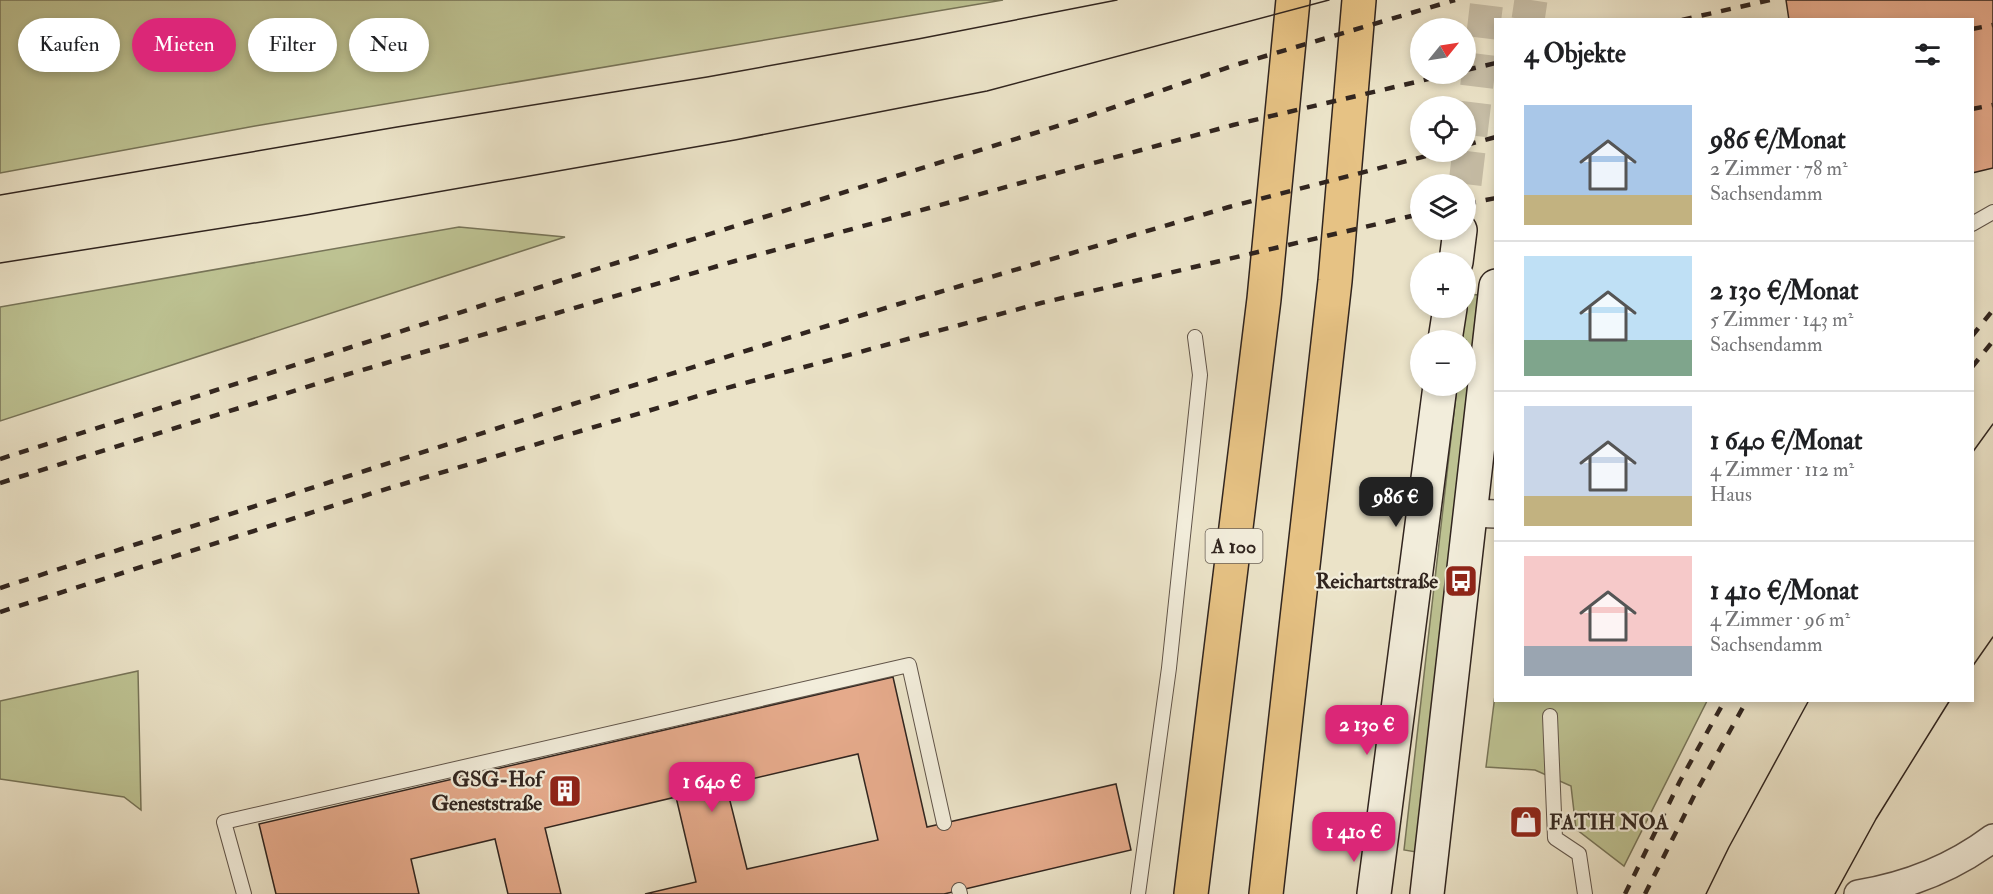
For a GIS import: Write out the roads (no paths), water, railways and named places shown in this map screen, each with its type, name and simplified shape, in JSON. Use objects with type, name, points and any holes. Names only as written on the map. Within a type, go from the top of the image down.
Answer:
[{"type":"highway","name":"A 100","points":[[1191,894],[1264,299],[1293,0]]},
{"type":"highway","points":[[1266,894],[1335,281],[1359,0]]},
{"type":"main road","points":[[1427,894],[1482,514],[1494,319]]},
{"type":"main road","points":[[1374,894],[1439,396]]},
{"type":"street","points":[[1858,894],[1880,891],[1921,878],[1967,856],[1993,838]]},
{"type":"lane","points":[[1974,223],[1993,212]]},
{"type":"lane","points":[[1138,894],[1169,668],[1200,375],[1194,337]]},
{"type":"lane","points":[[244,894],[224,822],[909,665],[944,824]]},
{"type":"lane","points":[[1550,716],[1555,838],[1580,854],[1585,894]]},
{"type":"tunnel","points":[[1466,174],[1487,0]]},
{"type":"tunnel","points":[[1528,18],[1531,0]]},
{"type":"tram line","points":[[0,195],[707,77],[1117,0]]},
{"type":"tram line","points":[[0,263],[306,215],[735,140],[987,91],[1329,0]]},
{"type":"tram line","points":[[1974,450],[1993,424]]},
{"type":"tram line","points":[[1974,664],[1993,637]]},
{"type":"tram line","points":[[1706,894],[1808,702]]},
{"type":"tram line","points":[[1835,894],[1876,819],[1949,702]]},
{"type":"railway","points":[[0,459],[584,273],[1080,119],[1235,65],[1455,0]]},
{"type":"railway","points":[[1691,18],[1770,0]]},
{"type":"railway","points":[[1974,29],[1993,25]]},
{"type":"railway","points":[[1476,68],[1494,63]]},
{"type":"railway","points":[[0,483],[335,378],[735,261],[1233,125],[1410,83]]},
{"type":"railway","points":[[1974,109],[1993,105]]},
{"type":"railway","points":[[1476,142],[1494,138]]},
{"type":"railway","points":[[0,588],[573,404],[892,306],[1229,207],[1410,160]]},
{"type":"railway","points":[[1476,202],[1494,198]]},
{"type":"railway","points":[[0,612],[373,493],[708,393],[1041,303],[1410,216]]},
{"type":"railway","points":[[1974,334],[1993,310]]},
{"type":"railway","points":[[1974,365],[1993,341]]},
{"type":"railway","points":[[1625,894],[1680,781],[1724,702]]},
{"type":"railway","points":[[1645,894],[1696,792],[1746,702]]},
{"type":"place","name":"Reichartstraße","points":[[1461,581]]},
{"type":"place","name":"GSG-Hof Geneststraße","points":[[565,791]]},
{"type":"place","name":"FATIH NOA","points":[[1526,822]]}]
